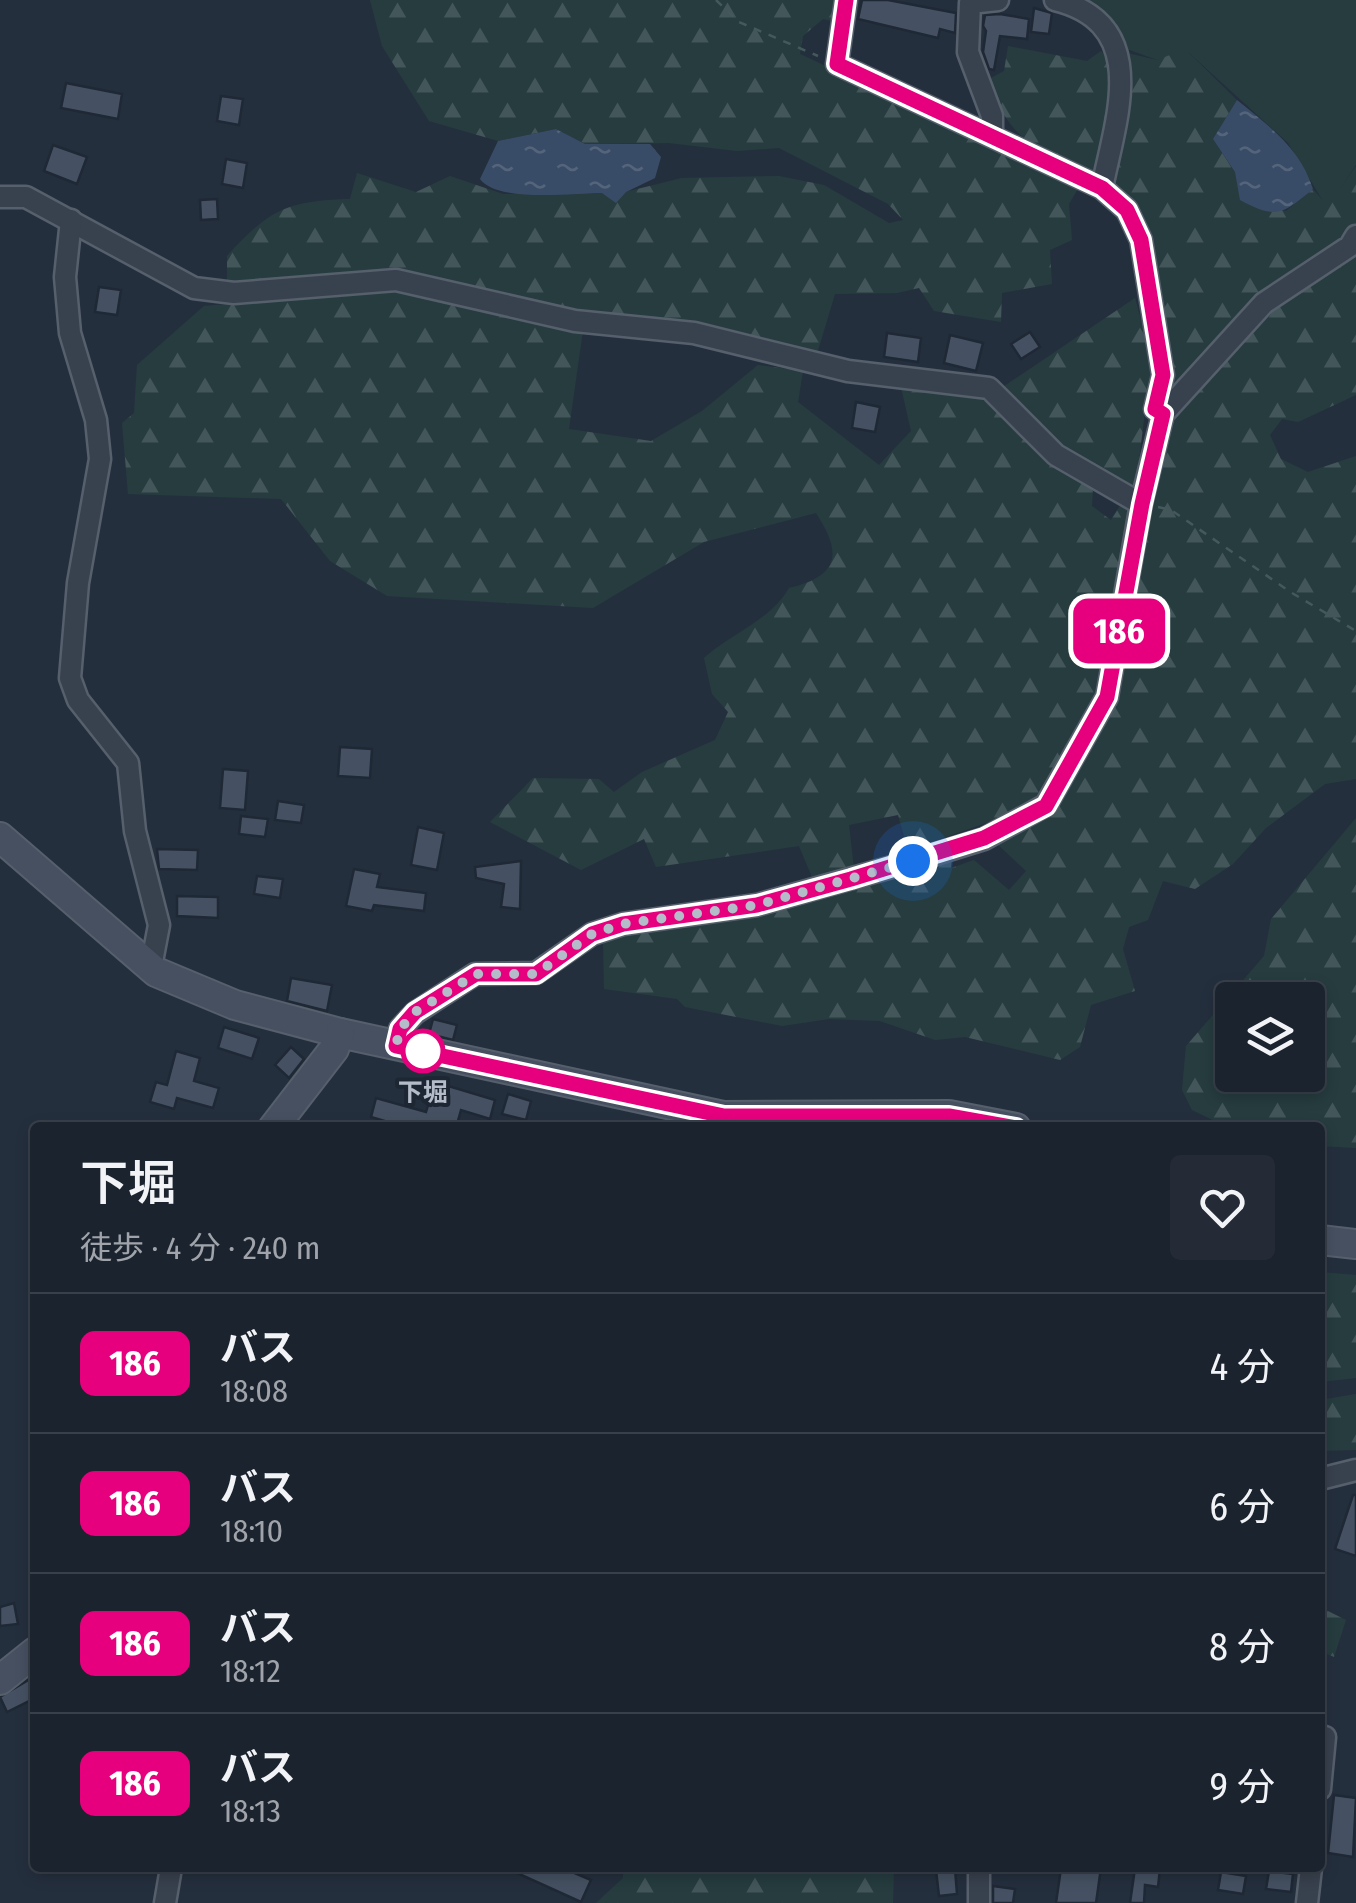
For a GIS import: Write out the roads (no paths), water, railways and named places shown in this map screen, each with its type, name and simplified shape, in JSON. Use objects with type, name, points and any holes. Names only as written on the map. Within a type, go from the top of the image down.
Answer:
[{"type":"street","points":[[846,0],[837,64],[1102,188],[1127,210],[1141,240],[1163,375],[1155,409],[1163,414]]},
{"type":"street","points":[[992,136],[992,116],[968,52],[969,2],[998,0]]},
{"type":"street","points":[[1055,0],[1093,18],[1116,51],[1124,77],[1116,139],[1102,188]]},
{"type":"street","points":[[0,197],[26,197],[204,290],[234,293],[396,280],[574,321],[694,333],[848,371],[989,388],[1056,455],[1142,504]]},
{"type":"street","points":[[71,220],[65,277],[70,333],[96,420],[100,458],[78,583],[70,678],[78,700],[128,763],[136,830],[159,925],[151,968]]},
{"type":"street","points":[[396,1046],[400,1029],[415,1012],[476,974],[536,974],[592,934],[623,924],[757,905],[896,866],[984,838],[1046,806],[1107,697],[1142,504],[1163,414],[1264,303],[1350,246],[1356,236]]},
{"type":"street","points":[[0,837],[151,968],[235,1005],[396,1046],[759,1122]]},
{"type":"street","points":[[277,1122],[334,1048],[340,1033]]},
{"type":"street","points":[[791,1122],[949,1116],[982,1122]]},
{"type":"street","points":[[1325,1241],[1356,1244]]},
{"type":"street","points":[[1325,1478],[1356,1470]]},
{"type":"street","points":[[0,1680],[30,1656]]},
{"type":"street","points":[[165,1903],[169,1872]]},
{"type":"street","points":[[978,1872],[979,1903]]},
{"type":"street","points":[[1306,1903],[1311,1872]]},
{"type":"water","points":[[1237,100],[1282,139],[1307,174],[1313,189],[1286,209],[1271,212],[1240,200],[1235,172],[1213,139]]},
{"type":"water","points":[[556,129],[585,144],[650,144],[661,157],[655,178],[626,192],[616,203],[602,193],[536,195],[502,191],[480,179],[498,141]]},
{"type":"place","name":"下堀","points":[[423,1051]]}]
